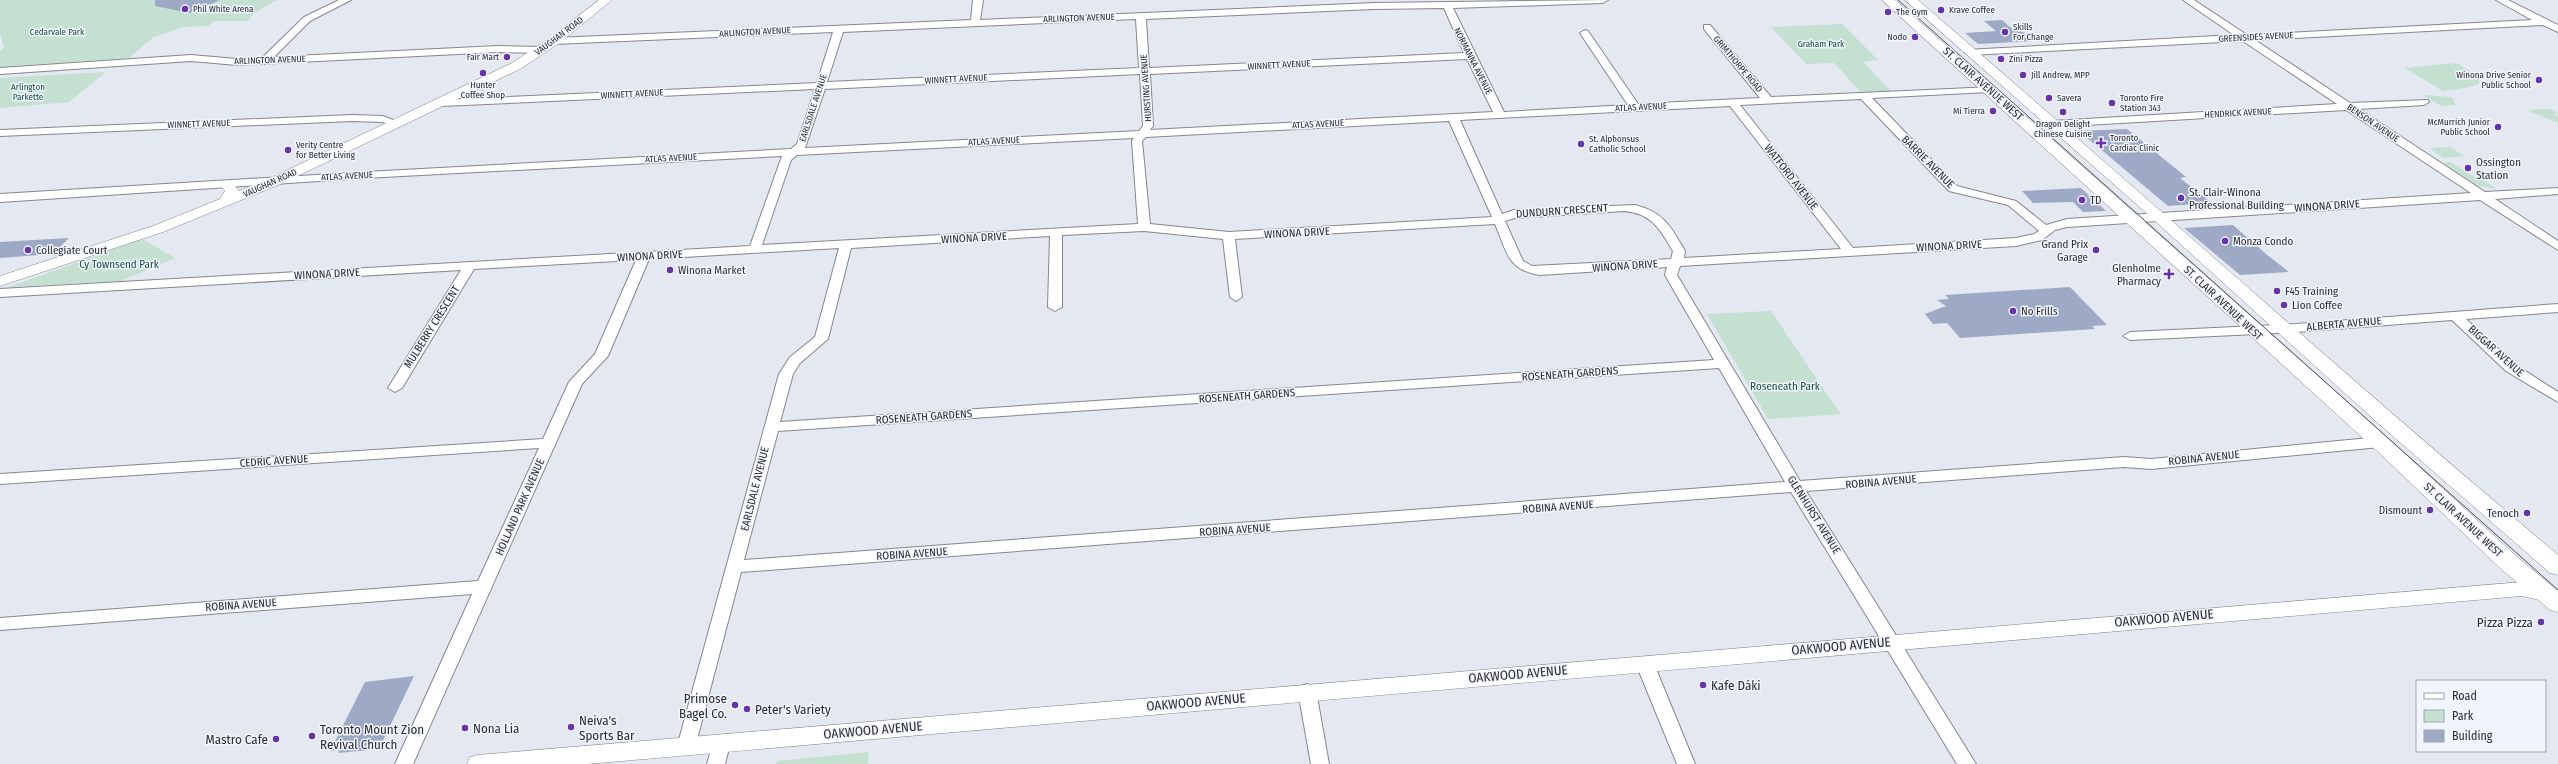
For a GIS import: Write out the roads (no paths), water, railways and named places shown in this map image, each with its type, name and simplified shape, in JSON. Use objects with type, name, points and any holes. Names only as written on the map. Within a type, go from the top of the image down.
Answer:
[{"type":"main road","name":"ST. CLAIR AVENUE WEST","points":[[1888,0],[1989,89],[2251,328],[2380,442],[2485,541],[2554,598]]},
{"type":"main road","name":"ST. CLAIR AVENUE WEST","points":[[1911,0],[2159,216],[2282,328],[2558,567]]},
{"type":"street","points":[[265,60],[307,19],[346,0]]},
{"type":"street","name":"VAUGHAN ROAD","points":[[0,281],[130,239],[224,203],[278,180],[442,103],[504,72],[554,41],[606,0]]},
{"type":"street","points":[[975,22],[978,0]]},
{"type":"street","points":[[1245,0],[1248,12]]},
{"type":"street","name":"ARLINGTON AVENUE","points":[[554,41],[839,30],[975,22],[1141,17],[1416,4],[1448,6],[1603,0]]},
{"type":"street","name":"BENSON AVENUE","points":[[2188,0],[2558,246]]},
{"type":"street","points":[[2501,0],[2558,30]]},
{"type":"street","name":"NORMANNA AVENUE","points":[[1448,6],[1470,56],[1500,115]]},
{"type":"street","name":"HURSTING AVENUE","points":[[1141,17],[1148,126],[1137,141],[1144,227]]},
{"type":"street","name":"GREENSIDES AVENUE","points":[[1969,52],[2543,22]]},
{"type":"street","name":"GRIMTHORPE ROAD","points":[[1707,27],[1768,102]]},
{"type":"street","name":"EARLSDALE AVENUE","points":[[755,249],[786,159],[802,144],[839,30]]},
{"type":"street","points":[[1585,33],[1635,108]]},
{"type":"street","name":"ARLINGTON AVENUE","points":[[0,71],[191,58],[237,62],[541,50]]},
{"type":"street","name":"WINNETT AVENUE","points":[[442,103],[1470,56]]},
{"type":"street","name":"ATLAS AVENUE","points":[[0,198],[278,180],[794,151],[1768,102],[1989,89]]},
{"type":"street","name":"BARRIE AVENUE","points":[[1864,96],[1950,187],[1959,192],[1998,198],[2012,203],[2045,230]]},
{"type":"street","name":"HENDRICK AVENUE","points":[[2052,124],[2424,102]]},
{"type":"street","name":"WATFORD AVENUE","points":[[1733,103],[1849,251]]},
{"type":"street","points":[[1453,117],[1498,219]]},
{"type":"street","name":"WINNETT AVENUE","points":[[0,133],[352,118],[383,119],[398,124]]},
{"type":"street","points":[[224,203],[232,191],[226,184]]},
{"type":"street","name":"WINONA DRIVE","points":[[0,293],[1144,227],[1229,236],[1488,222],[1498,219],[1518,263],[1533,271],[2016,242],[2038,237],[2045,230],[2067,223],[2558,191]]},
{"type":"street","name":"DUNDURN CRESCENT","points":[[1498,219],[1514,214],[1624,207],[1642,209],[1659,219],[1676,245],[1680,255],[1675,263]]},
{"type":"street","points":[[1055,307],[1056,233]]},
{"type":"street","points":[[1229,236],[1236,297]]},
{"type":"street","name":"EARLSDALE AVENUE","points":[[686,746],[735,567],[770,428],[788,370],[795,360],[821,339],[846,245]]},
{"type":"street","name":"HOLLAND PARK AVENUE","points":[[404,764],[577,379],[601,356],[644,256]]},
{"type":"street","name":"GLENHURST AVENUE","points":[[1675,263],[1671,275],[1797,489],[1967,764]]},
{"type":"street","name":"MULBERRY CRESCENT","points":[[395,388],[470,266]]},
{"type":"street","name":"ALBERTA AVENUE","points":[[2130,336],[2210,333],[2251,328],[2282,328],[2558,308]]},
{"type":"street","name":"BIGGAR AVENUE","points":[[2455,316],[2511,368],[2558,398]]},
{"type":"street","name":"ROSENEATH GARDENS","points":[[770,428],[1724,364]]},
{"type":"street","name":"ROBINA AVENUE","points":[[735,567],[1797,489],[2124,462],[2151,464],[2380,442]]},
{"type":"street","name":"CEDRIC AVENUE","points":[[0,479],[549,443]]},
{"type":"street","name":"ROBINA AVENUE","points":[[0,624],[483,587]]},
{"type":"street","name":"OAKWOOD AVENUE","points":[[478,764],[557,761],[686,746],[719,754],[1307,692],[2509,590],[2522,589],[2554,598]]},
{"type":"street","points":[[1645,664],[1686,764]]},
{"type":"street","points":[[1307,692],[1320,764]]},
{"type":"tram line","points":[[1898,0],[2558,590]]},
{"type":"place","name":"Phil White Arena","points":[[185,9]]},
{"type":"place","name":"Krave Coffee","points":[[1941,10]]},
{"type":"place","name":"The Gym","points":[[1888,12]]},
{"type":"place","name":"Skills For Change","points":[[2005,32]]},
{"type":"place","name":"Nodo","points":[[1915,37]]},
{"type":"place","name":"Fair Mart","points":[[507,57]]},
{"type":"place","name":"Zini Pizza","points":[[2001,59]]},
{"type":"place","name":"Hunter Coffee Shop","points":[[483,73]]},
{"type":"place","name":"Jill Andrew, MPP","points":[[2023,75]]},
{"type":"place","name":"Winona Drive Senior Public School","points":[[2539,80]]},
{"type":"place","name":"Savera","points":[[2049,98]]},
{"type":"place","name":"Toronto Fire Station 343","points":[[2112,103]]},
{"type":"place","name":"Mi Tierra","points":[[1993,111]]},
{"type":"place","name":"Dragon Delight Chinese Cuisine","points":[[2063,112]]},
{"type":"place","name":"McMurrich Junior Public School","points":[[2498,127]]},
{"type":"place","name":"Toronto Cardiac Clinic","points":[[2101,143]]},
{"type":"place","name":"St. Alphonsus Catholic School","points":[[1581,144]]},
{"type":"place","name":"Verity Centre for Better Living","points":[[288,150]]},
{"type":"place","name":"Ossington Station","points":[[2468,168]]},
{"type":"place","name":"St. Clair-Winona Professional Building","points":[[2181,198]]},
{"type":"place","name":"TD","points":[[2082,200]]},
{"type":"place","name":"Monza Condo","points":[[2225,241]]},
{"type":"place","name":"Collegiate Court","points":[[28,250]]},
{"type":"place","name":"Grand Prix Garage","points":[[2096,250]]},
{"type":"place","name":"Winona Market","points":[[670,270]]},
{"type":"place","name":"Glenholme Pharmacy","points":[[2169,274]]},
{"type":"place","name":"F45 Training","points":[[2277,291]]},
{"type":"place","name":"Lion Coffee","points":[[2284,305]]},
{"type":"place","name":"No Frills","points":[[2013,311]]},
{"type":"place","name":"Dismount","points":[[2430,510]]},
{"type":"place","name":"Tenoch","points":[[2527,513]]},
{"type":"place","name":"Pizza Pizza","points":[[2541,622]]},
{"type":"place","name":"Kafe Dáki","points":[[1703,685]]},
{"type":"place","name":"Primose Bagel Co.","points":[[735,705]]},
{"type":"place","name":"Peter's Variety","points":[[747,709]]},
{"type":"place","name":"Neiva's Sports Bar","points":[[571,727]]},
{"type":"place","name":"Nona Lia","points":[[465,728]]},
{"type":"place","name":"Toronto Mount Zion Revival Church","points":[[312,736]]},
{"type":"place","name":"Mastro Cafe","points":[[276,739]]},
{"type":"park label","name":"Cedarvale Park","points":[[57,32]]},
{"type":"park label","name":"Graham Park","points":[[1821,44]]},
{"type":"park label","name":"Arlington Parkette","points":[[28,92]]},
{"type":"park label","name":"Cy Townsend Park","points":[[119,264]]},
{"type":"park label","name":"Roseneath Park","points":[[1785,386]]}]
